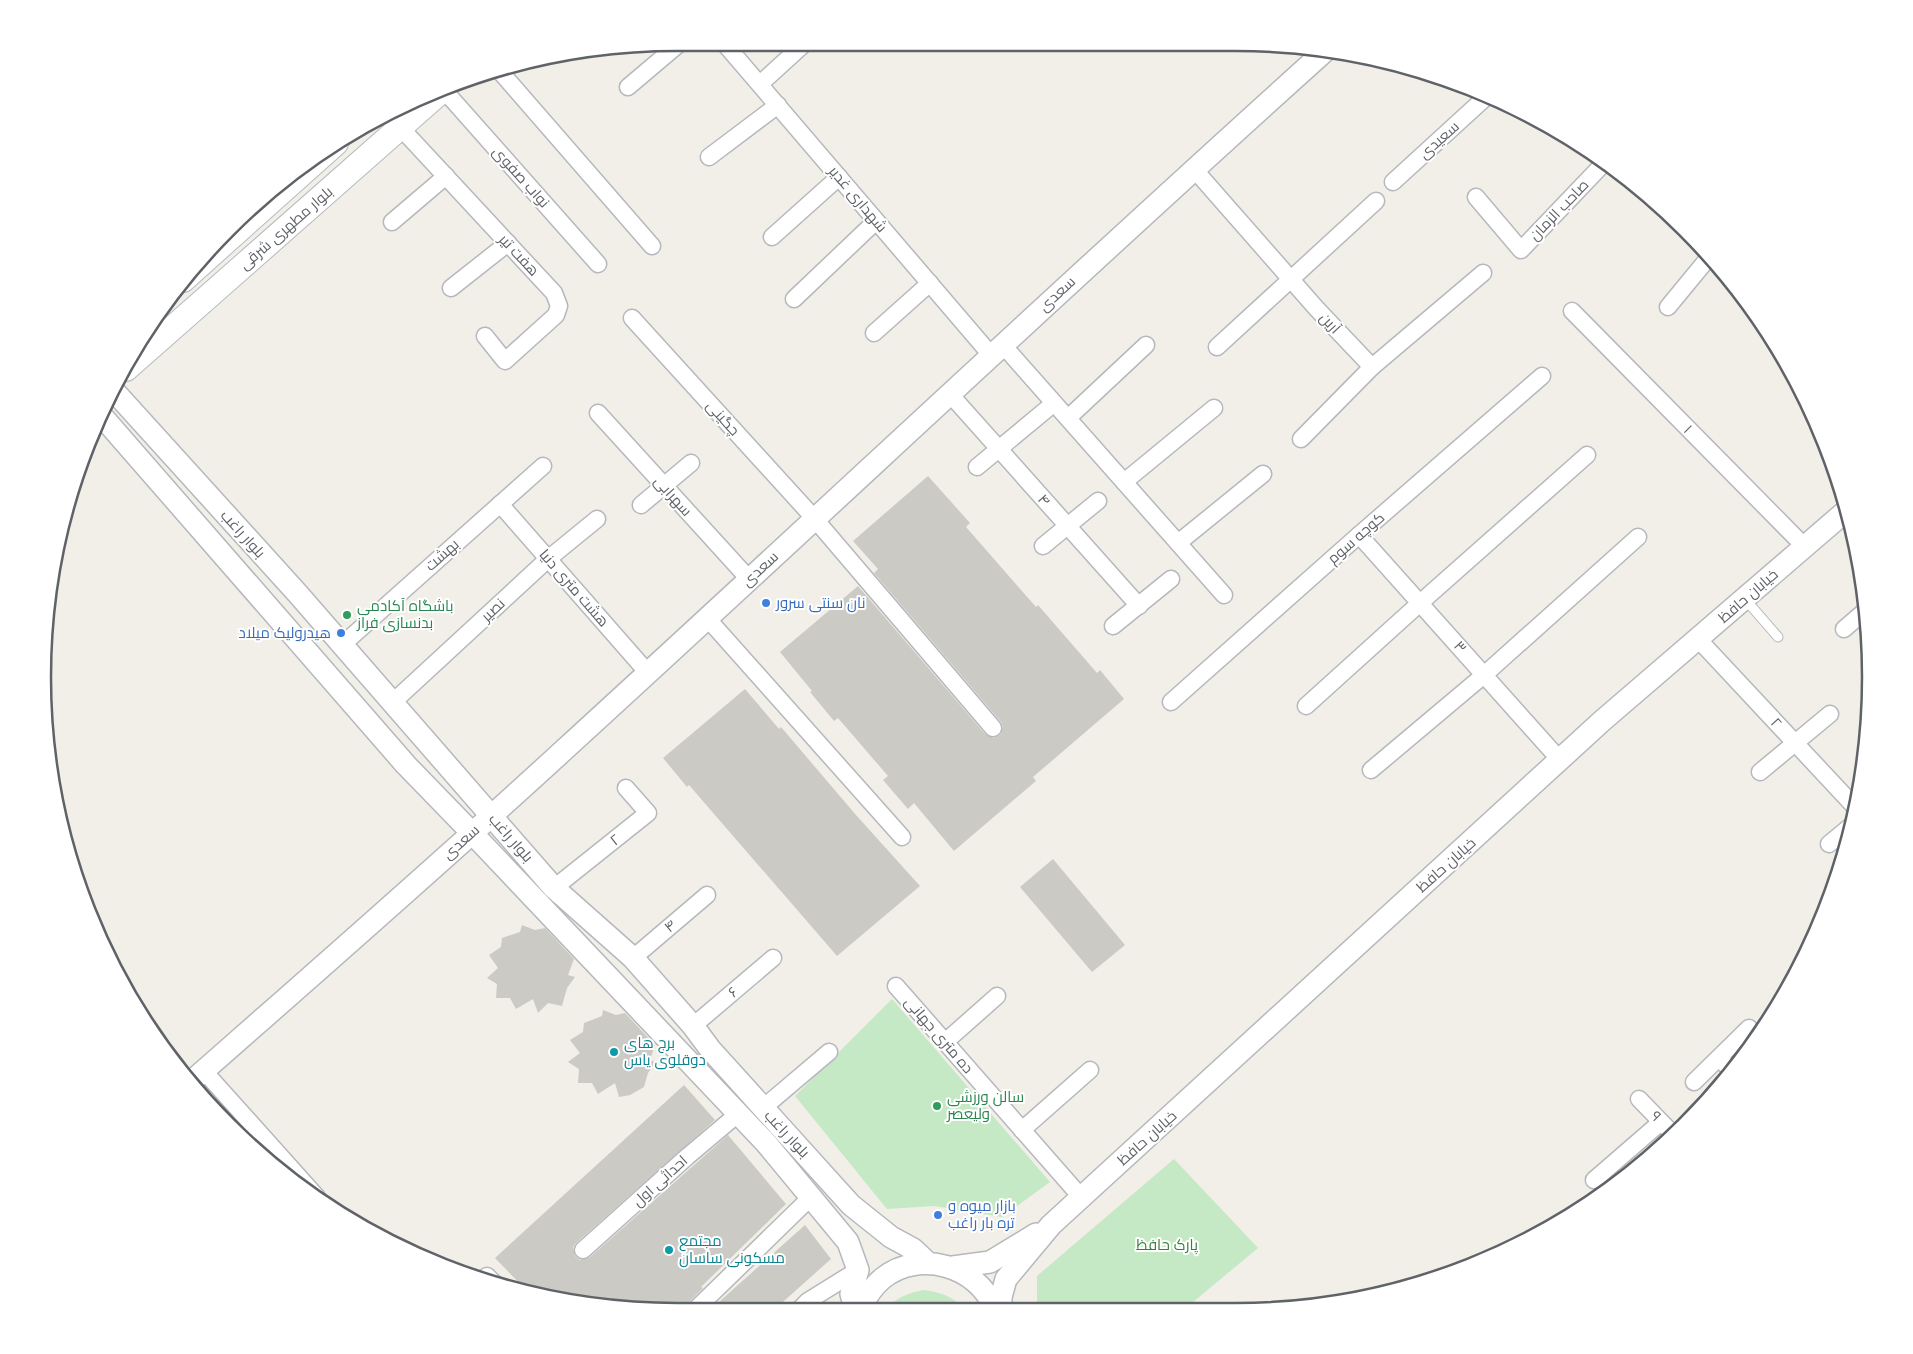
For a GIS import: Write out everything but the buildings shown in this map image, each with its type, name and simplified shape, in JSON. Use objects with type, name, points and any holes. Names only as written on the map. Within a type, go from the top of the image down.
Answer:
[{"type":"main road","name":"بلوار مطهری شرقی","points":[[139,357],[424,105]]},
{"type":"main road","name":"بلوار مطهری شرقی","points":[[257,213],[270,202]]},
{"type":"street","points":[[628,87],[669,51]]},
{"type":"street","name":"شهداری غدیر","points":[[732,51],[930,283],[1068,418],[1224,595]]},
{"type":"street","points":[[760,84],[795,51]]},
{"type":"street","name":"سعدی","points":[[198,1077],[491,816],[949,393],[1318,57]]},
{"type":"street","points":[[504,76],[652,246]]},
{"type":"street","name":"نواب صفوی","points":[[450,94],[598,264]]},
{"type":"street","name":"سعیدی","points":[[1393,182],[1481,102]]},
{"type":"street","points":[[708,157],[778,105]]},
{"type":"street","name":"هفت تیر","points":[[400,126],[554,293],[559,306],[556,315],[505,361],[484,336]]},
{"type":"street","name":"صاحب الزمان","points":[[1476,197],[1520,250],[1599,168]]},
{"type":"street","name":"آرین","points":[[1194,169],[1372,367]]},
{"type":"street","points":[[392,222],[446,176]]},
{"type":"street","points":[[772,237],[839,177]]},
{"type":"street","points":[[1217,346],[1376,201]]},
{"type":"street","points":[[794,299],[876,221]]},
{"type":"street","points":[[451,288],[508,243]]},
{"type":"street","points":[[1668,307],[1705,263]]},
{"type":"street","points":[[1301,439],[1372,367],[1483,273]]},
{"type":"street","points":[[874,333],[930,283]]},
{"type":"street","name":"۱","points":[[1572,311],[1805,547]]},
{"type":"street","name":"چگینی","points":[[632,318],[814,518],[994,728]]},
{"type":"street","points":[[1068,418],[1146,345]]},
{"type":"street","name":"کوچه سوم","points":[[1171,702],[1542,376]]},
{"type":"street","name":"۴","points":[[949,393],[1139,606]]},
{"type":"street","name":"بلوار راغب","points":[[118,396],[342,645],[554,888],[633,958],[693,1026],[710,1049],[851,1205],[891,1237],[912,1249],[928,1263]]},
{"type":"street","points":[[1124,482],[1214,408]]},
{"type":"street","points":[[977,467],[1047,409]]},
{"type":"street","name":"سهرابی","points":[[598,413],[748,579]]},
{"type":"street","name":"بلوار راغب","points":[[106,421],[406,765],[739,1113],[848,1242],[858,1270]]},
{"type":"street","points":[[1306,706],[1587,455]]},
{"type":"street","points":[[641,505],[691,462]]},
{"type":"street","name":"بهشت","points":[[342,645],[543,466]]},
{"type":"street","points":[[1178,543],[1262,474]]},
{"type":"street","points":[[1043,546],[1098,501]]},
{"type":"street","name":"هشت متری دنیا","points":[[500,504],[648,672]]},
{"type":"street","name":"خیابان حافظ","points":[[1001,1303],[1006,1279],[1051,1225],[1560,760],[1840,516]]},
{"type":"street","name":"نصیر","points":[[392,703],[548,559],[597,519]]},
{"type":"street","name":"۳","points":[[1359,535],[1560,760]]},
{"type":"street","points":[[1371,770],[1484,675],[1638,537]]},
{"type":"street","points":[[1113,626],[1171,579]]},
{"type":"street","points":[[1844,629],[1858,617]]},
{"type":"street","points":[[707,618],[902,837]]},
{"type":"street","name":"۲","points":[[1698,639],[1849,802]]},
{"type":"street","points":[[1760,772],[1830,714]]},
{"type":"street","name":"۲","points":[[554,888],[648,813],[626,788]]},
{"type":"street","points":[[1829,844],[1841,834]]},
{"type":"street","name":"۴","points":[[633,958],[707,895]]},
{"type":"street","name":"۶","points":[[693,1026],[773,958]]},
{"type":"street","name":"ده متری جهانی","points":[[896,986],[1081,1197]]},
{"type":"street","points":[[945,1042],[997,996]]},
{"type":"street","points":[[1694,1082],[1749,1028]]},
{"type":"street","points":[[763,1108],[829,1052]]},
{"type":"street","points":[[1719,1058],[1726,1065]]},
{"type":"street","points":[[1022,1130],[1090,1070]]},
{"type":"street","points":[[198,1077],[282,1161]]},
{"type":"street","name":"۹","points":[[1639,1098],[1668,1129]]},
{"type":"street","name":"احداثی اول","points":[[583,1250],[739,1113]]},
{"type":"street","points":[[1594,1180],[1661,1122]]},
{"type":"street","points":[[701,1303],[810,1198]]},
{"type":"street","name":"خیابان حافظ","points":[[953,1268],[990,1262],[1051,1225]]},
{"type":"street","points":[[863,1303],[868,1294],[884,1277],[905,1266],[928,1263],[953,1268],[974,1280],[992,1303]]},
{"type":"street","points":[[853,1303],[851,1294],[858,1270]]},
{"type":"street","points":[[806,1303],[858,1270]]},
{"type":"lane","points":[[1745,599],[1778,636]]},
{"type":"green space","points":[[892,999],[1050,1182],[1002,1217],[934,1206],[887,1209],[795,1096]]},
{"type":"green space","name":"پارک حافظ","points":[[1174,1159],[1258,1248],[1192,1303],[1037,1303],[1037,1276]]},
{"type":"green space","points":[[923,1290],[935,1292],[945,1295],[957,1303],[892,1303],[903,1296]]},
{"type":"place","name":"نان سنتی سرور","points":[[766,603]]},
{"type":"place","name":"باشگاه آکادمی بدنسازی فراز","points":[[347,615]]},
{"type":"place","name":"هیدرولیک میلاد","points":[[341,633]]},
{"type":"place","name":"برج های دوقلوی یاس","points":[[614,1052]]},
{"type":"place","name":"سالن ورزشی ولیعصر","points":[[937,1106]]},
{"type":"place","name":"بازار میوه و تره بار راغب","points":[[938,1215]]},
{"type":"place","name":"مجتمع مسکونی ساسان","points":[[669,1250]]}]
